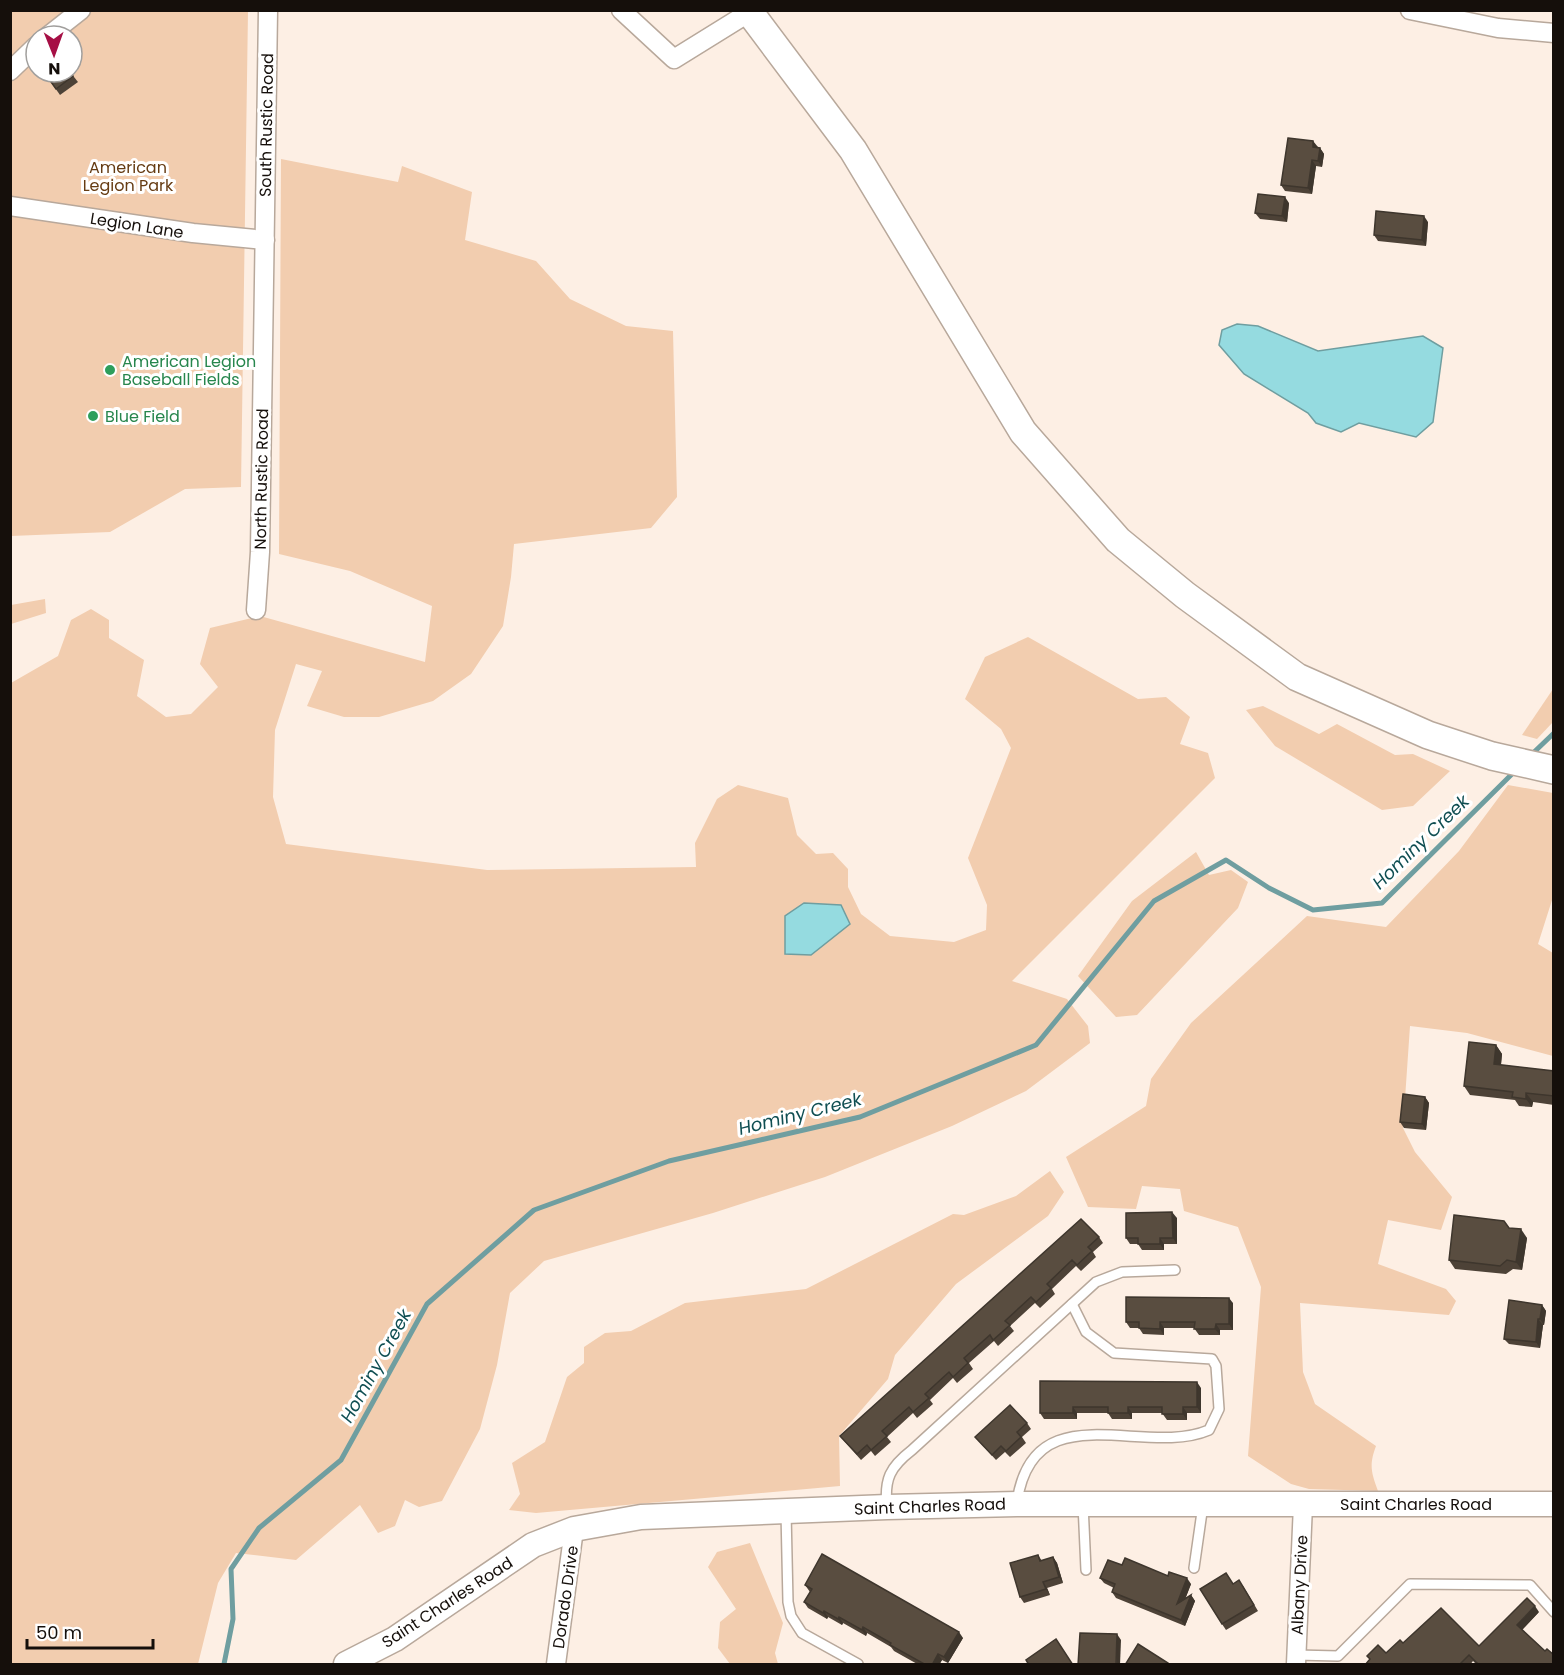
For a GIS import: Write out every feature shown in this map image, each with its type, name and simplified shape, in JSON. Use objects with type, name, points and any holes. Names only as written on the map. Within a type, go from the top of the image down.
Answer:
[{"type":"main road","points":[[750,11],[853,150],[1023,432],[1118,540],[1185,595],[1297,677],[1428,735],[1492,756],[1554,770]]},
{"type":"street","points":[[63,24],[81,10]]},
{"type":"street","name":"South Rustic Road","points":[[265,240],[268,10]]},
{"type":"street","points":[[621,10],[674,59],[750,11]]},
{"type":"street","points":[[1410,10],[1498,28],[1554,33]]},
{"type":"street","points":[[10,70],[24,57]]},
{"type":"street","name":"Legion Lane","points":[[10,206],[193,233],[265,240]]},
{"type":"street","name":"North Rustic Road","points":[[256,610],[260,552],[265,240]]},
{"type":"street","name":"Saint Charles Road","points":[[346,1665],[395,1639],[533,1545],[574,1529],[641,1517],[886,1506],[1083,1503],[1554,1504]]},
{"type":"street","name":"Albany Drive","points":[[1296,1660],[1303,1504]]},
{"type":"street","name":"Dorado Drive","points":[[556,1665],[574,1529]]},
{"type":"lane","points":[[886,1506],[885,1488],[889,1475],[898,1461],[1096,1282],[1122,1272],[1175,1270]]},
{"type":"lane","points":[[1017,1504],[1020,1485],[1027,1469],[1039,1453],[1056,1442],[1075,1436],[1098,1434],[1155,1438],[1198,1435],[1209,1431],[1219,1409],[1216,1366],[1212,1359],[1114,1353],[1086,1332],[1072,1304]]},
{"type":"lane","points":[[1083,1503],[1086,1570]]},
{"type":"lane","points":[[1194,1569],[1203,1504]]},
{"type":"lane","points":[[786,1512],[788,1602],[791,1616],[802,1633],[858,1665]]},
{"type":"lane","points":[[1296,1660],[1338,1656],[1410,1584],[1530,1585],[1554,1612]]},
{"type":"green space","name":"American Legion Park","points":[[11,11],[248,11],[241,487],[185,489],[110,532],[11,536]]},
{"type":"green space","points":[[281,159],[398,182],[402,166],[472,192],[465,240],[536,261],[570,299],[626,326],[673,331],[677,497],[651,528],[514,544],[503,626],[471,674],[433,701],[379,717],[344,717],[307,706],[322,671],[296,664],[275,730],[273,797],[286,844],[487,870],[696,867],[695,843],[717,799],[738,785],[788,798],[797,835],[816,854],[833,853],[848,869],[848,887],[861,914],[890,936],[954,942],[986,930],[987,905],[968,858],[1011,748],[1001,729],[965,699],[985,657],[1028,637],[1138,699],[1166,697],[1190,717],[1180,744],[1208,753],[1215,778],[1012,981],[1067,999],[1088,1026],[1090,1043],[1026,1091],[952,1126],[825,1177],[713,1213],[544,1261],[510,1293],[497,1365],[480,1429],[442,1501],[419,1507],[405,1500],[395,1526],[378,1533],[360,1505],[296,1560],[236,1553],[218,1583],[198,1664],[11,1664],[11,683],[58,656],[71,620],[91,609],[109,620],[109,638],[144,660],[137,696],[166,717],[191,714],[218,687],[200,664],[210,628],[260,616],[425,662],[432,606],[350,571],[279,554]]},
{"type":"green space","points":[[45,599],[46,613],[11,624],[11,605]]},
{"type":"green space","points":[[1553,689],[1553,722],[1537,739],[1522,735]]},
{"type":"green space","points":[[1263,706],[1319,734],[1337,724],[1395,755],[1413,754],[1450,771],[1413,806],[1382,810],[1275,746],[1246,710]]},
{"type":"green space","points":[[1508,785],[1553,793],[1553,897],[1538,944],[1553,953],[1553,1056],[1467,1033],[1410,1026],[1403,1128],[1415,1152],[1452,1197],[1441,1230],[1388,1220],[1378,1264],[1446,1289],[1456,1301],[1449,1315],[1300,1303],[1303,1372],[1315,1404],[1376,1446],[1372,1468],[1378,1491],[1309,1489],[1291,1484],[1248,1456],[1261,1287],[1238,1227],[1184,1211],[1180,1189],[1142,1186],[1136,1209],[1088,1207],[1066,1157],[1146,1106],[1151,1079],[1191,1023],[1307,916],[1386,927],[1459,851]]},
{"type":"green space","points":[[1196,852],[1209,875],[1231,870],[1248,882],[1238,908],[1137,1015],[1116,1017],[1078,976],[1132,901]]},
{"type":"green space","points":[[1050,1171],[1064,1192],[1048,1216],[956,1284],[895,1355],[888,1379],[839,1436],[840,1486],[536,1513],[509,1510],[520,1494],[512,1463],[545,1442],[567,1377],[584,1363],[584,1347],[605,1333],[631,1331],[685,1303],[806,1289],[953,1214],[964,1215],[1016,1196]]},
{"type":"green space","points":[[750,1543],[783,1623],[775,1653],[778,1664],[730,1664],[718,1648],[720,1622],[736,1609],[708,1567],[717,1552]]},
{"type":"water","points":[[1237,324],[1258,326],[1318,351],[1423,336],[1443,348],[1433,422],[1416,437],[1359,423],[1341,432],[1316,423],[1308,413],[1244,374],[1219,345],[1222,330]]},
{"type":"water","points":[[804,903],[841,905],[850,924],[811,955],[785,954],[785,916]]},
{"type":"building","points":[[52,84],[63,84],[56,89]]},
{"type":"building","points":[[1288,138],[1313,141],[1313,147],[1320,148],[1318,161],[1312,160],[1308,188],[1281,185]]},
{"type":"building","points":[[1258,194],[1285,197],[1282,216],[1255,213]]},
{"type":"building","points":[[1376,211],[1424,216],[1422,240],[1374,235]]},
{"type":"building","points":[[1469,1042],[1496,1045],[1494,1064],[1554,1071],[1554,1096],[1526,1093],[1526,1099],[1512,1097],[1513,1092],[1464,1086]]},
{"type":"building","points":[[1403,1094],[1425,1097],[1422,1124],[1400,1122]]},
{"type":"building","points":[[1172,1212],[1173,1238],[1160,1238],[1160,1244],[1138,1244],[1138,1238],[1126,1238],[1126,1213]]},
{"type":"building","points":[[1454,1215],[1504,1221],[1509,1228],[1521,1229],[1516,1262],[1507,1260],[1500,1266],[1449,1260]]},
{"type":"building","points":[[1081,1219],[1099,1237],[1088,1247],[1092,1251],[1077,1265],[1072,1260],[1047,1284],[1051,1288],[1036,1302],[1031,1297],[1005,1321],[1010,1325],[993,1340],[990,1335],[964,1358],[968,1363],[953,1377],[949,1372],[925,1394],[929,1398],[913,1412],[909,1407],[882,1431],[887,1436],[871,1450],[867,1445],[857,1454],[840,1436]]},
{"type":"building","points":[[1126,1297],[1229,1298],[1229,1324],[1216,1324],[1215,1329],[1194,1329],[1195,1322],[1160,1322],[1160,1329],[1139,1328],[1139,1322],[1126,1322]]},
{"type":"building","points":[[1509,1300],[1542,1305],[1536,1342],[1504,1339]]},
{"type":"building","points":[[1040,1381],[1197,1382],[1197,1407],[1183,1407],[1183,1414],[1162,1414],[1162,1407],[1128,1407],[1128,1413],[1108,1413],[1108,1407],[1073,1407],[1073,1413],[1040,1413]]},
{"type":"building","points":[[1010,1405],[1027,1423],[1017,1432],[1021,1437],[1006,1451],[1001,1446],[992,1455],[975,1437]]},
{"type":"building","points":[[822,1554],[959,1632],[944,1657],[938,1654],[932,1665],[926,1665],[863,1627],[862,1630],[804,1602],[812,1589],[805,1585]]},
{"type":"building","points":[[1038,1555],[1040,1561],[1053,1557],[1059,1577],[1043,1582],[1046,1589],[1020,1597],[1010,1563]]},
{"type":"building","points":[[1125,1558],[1168,1576],[1169,1572],[1187,1578],[1177,1604],[1191,1595],[1181,1620],[1112,1592],[1115,1584],[1100,1578],[1108,1560],[1122,1565]]},
{"type":"building","points":[[1226,1573],[1233,1584],[1239,1580],[1254,1605],[1222,1624],[1200,1589]]},
{"type":"building","points":[[1527,1598],[1535,1606],[1517,1625],[1545,1651],[1547,1649],[1554,1655],[1552,1665],[1479,1665],[1469,1655],[1459,1665],[1365,1665],[1370,1659],[1367,1656],[1378,1645],[1386,1653],[1400,1640],[1403,1643],[1441,1608],[1479,1646]]},
{"type":"building","points":[[1080,1633],[1117,1634],[1116,1665],[1078,1665]]},
{"type":"building","points":[[1056,1639],[1073,1665],[1029,1665],[1026,1660]]},
{"type":"building","points":[[1138,1644],[1168,1663],[1167,1665],[1125,1665]]},
{"type":"waterway","name":"Hominy Creek","points":[[1530,756],[1554,733]]},
{"type":"waterway","name":"Hominy Creek","points":[[224,1664],[233,1619],[231,1569],[259,1528],[341,1460],[427,1304],[534,1210],[669,1161],[860,1117],[1036,1045],[1154,901],[1226,860],[1269,888],[1313,910],[1382,903],[1515,771]]},
{"type":"place","name":"American Legion Baseball Fields","points":[[110,370]]},
{"type":"place","name":"Blue Field","points":[[93,416]]}]
